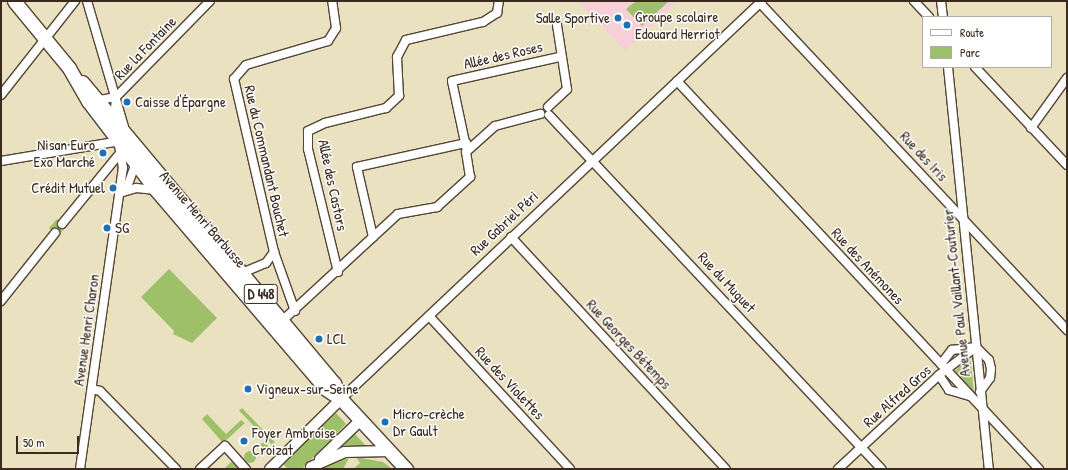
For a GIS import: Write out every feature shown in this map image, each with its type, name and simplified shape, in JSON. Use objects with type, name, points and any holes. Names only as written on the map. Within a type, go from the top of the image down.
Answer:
[{"type":"main road","name":"Avenue Henri Barbusse","points":[[14,1],[69,68],[121,141],[136,145],[175,194],[283,320],[334,383],[340,399]]},
{"type":"main road","name":"Avenue Henri Barbusse","points":[[69,68],[114,116],[129,166],[156,190],[326,389],[340,399],[406,469]]},
{"type":"street","points":[[1,95],[75,1]]},
{"type":"street","points":[[62,224],[121,141],[116,97],[87,1]]},
{"type":"street","name":"Rue la Fontaine","points":[[116,97],[210,1]]},
{"type":"street","name":"Rue du Commandant Bouchet","points":[[274,252],[234,79],[246,65],[328,41],[336,28],[332,1]]},
{"type":"street","name":"Allée des Castors","points":[[338,272],[308,149],[308,131],[325,123],[386,108],[399,96],[397,57],[406,40],[483,22],[497,13],[499,1]]},
{"type":"street","points":[[914,1],[928,16]]},
{"type":"street","points":[[941,1],[943,16]]},
{"type":"street","name":"Rue Gabriel Péri","points":[[270,469],[340,399],[761,2]]},
{"type":"street","name":"Rue des Iris","points":[[761,2],[1067,330]]},
{"type":"street","points":[[466,152],[495,126],[540,114],[543,108],[549,111],[567,90],[559,56],[557,24]]},
{"type":"street","name":"Allée des Roses","points":[[373,237],[398,214],[436,207],[470,177],[466,143],[452,81],[559,56]]},
{"type":"street","name":"Avenue Paul Vaillant-Couturier","points":[[948,68],[989,469]]},
{"type":"street","points":[[976,68],[1067,165]]},
{"type":"street","points":[[1031,128],[1067,78]]},
{"type":"street","name":"Rue des Anémones","points":[[677,81],[1039,469]]},
{"type":"street","points":[[100,100],[116,97]]},
{"type":"street","points":[[114,116],[116,97]]},
{"type":"street","name":"Rue du Muguet","points":[[549,111],[882,469]]},
{"type":"street","points":[[1,161],[121,141]]},
{"type":"street","points":[[283,320],[338,272],[373,237],[357,167],[466,143]]},
{"type":"street","name":"Avenue Henri Charon","points":[[80,469],[123,192],[136,145]]},
{"type":"street","points":[[129,166],[175,194]]},
{"type":"street","name":"Avenue Henri Charon","points":[[123,192],[129,166]]},
{"type":"street","points":[[123,192],[156,190]]},
{"type":"street","points":[[1,301],[55,233]]},
{"type":"street","name":"Rue Georges Bétemps","points":[[511,237],[726,469]]},
{"type":"street","points":[[242,273],[266,263],[274,252]]},
{"type":"street","points":[[274,252],[295,311]]},
{"type":"street","name":"Rue des Violettes","points":[[429,316],[570,469]]},
{"type":"street","points":[[941,364],[952,350],[976,347],[987,356],[991,368],[990,378],[980,392]]},
{"type":"street","name":"Rue Alfred Gros","points":[[838,469],[939,375],[947,371],[976,347]]},
{"type":"street","points":[[939,375],[949,390],[970,396]]},
{"type":"street","points":[[92,389],[100,391],[176,469]]},
{"type":"street","points":[[311,468],[360,420]]},
{"type":"street","points":[[200,469],[225,446],[246,469]]},
{"type":"street","points":[[311,468],[344,452],[389,451]]},
{"type":"shaded area","name":"Groupe scolaire Edouard Herriot","points":[[578,1],[677,1],[625,51]]},
{"type":"green space","points":[[636,1],[668,2],[642,26],[626,9]]},
{"type":"green space","points":[[57,219],[66,227],[58,236],[49,228]]},
{"type":"green space","points":[[169,269],[217,318],[192,343],[173,334],[174,331],[141,297]]},
{"type":"green space","points":[[970,356],[974,393],[954,372]]},
{"type":"green space","points":[[242,408],[275,442],[272,445],[239,411]]},
{"type":"green space","points":[[336,413],[346,424],[302,469],[288,469],[282,463]]},
{"type":"green space","points":[[207,414],[226,434],[241,420],[245,423],[223,443],[202,419]]},
{"type":"green space","points":[[354,433],[367,447],[336,450]]},
{"type":"green space","points":[[263,442],[268,447],[263,452],[258,447]]},
{"type":"green space","points":[[248,451],[252,451],[256,457],[252,463],[248,463],[244,459],[244,455]]},
{"type":"green space","points":[[356,457],[383,462],[391,468],[353,469],[360,463]]},
{"type":"green space","points":[[349,458],[343,469],[322,469],[337,461]]},
{"type":"green space","points":[[232,461],[241,469],[224,469]]},
{"type":"place","name":"Salle Sportive","points":[[618,18]]},
{"type":"place","name":"Groupe scolaire Edouard Herriot","points":[[627,25]]},
{"type":"place","name":"Caisse d'Épargne","points":[[127,102]]},
{"type":"place","name":"Nisan Euro Exo Marché","points":[[103,153]]},
{"type":"place","name":"Crédit Mutuel","points":[[113,188]]},
{"type":"place","name":"SG","points":[[107,228]]},
{"type":"place","name":"LCL","points":[[319,339]]},
{"type":"place","name":"Vigneux-sur-Seine","points":[[248,389]]},
{"type":"place","name":"Micro-crèche Dr Gault","points":[[385,422]]},
{"type":"place","name":"Foyer Ambroise Croizat","points":[[244,441]]}]
